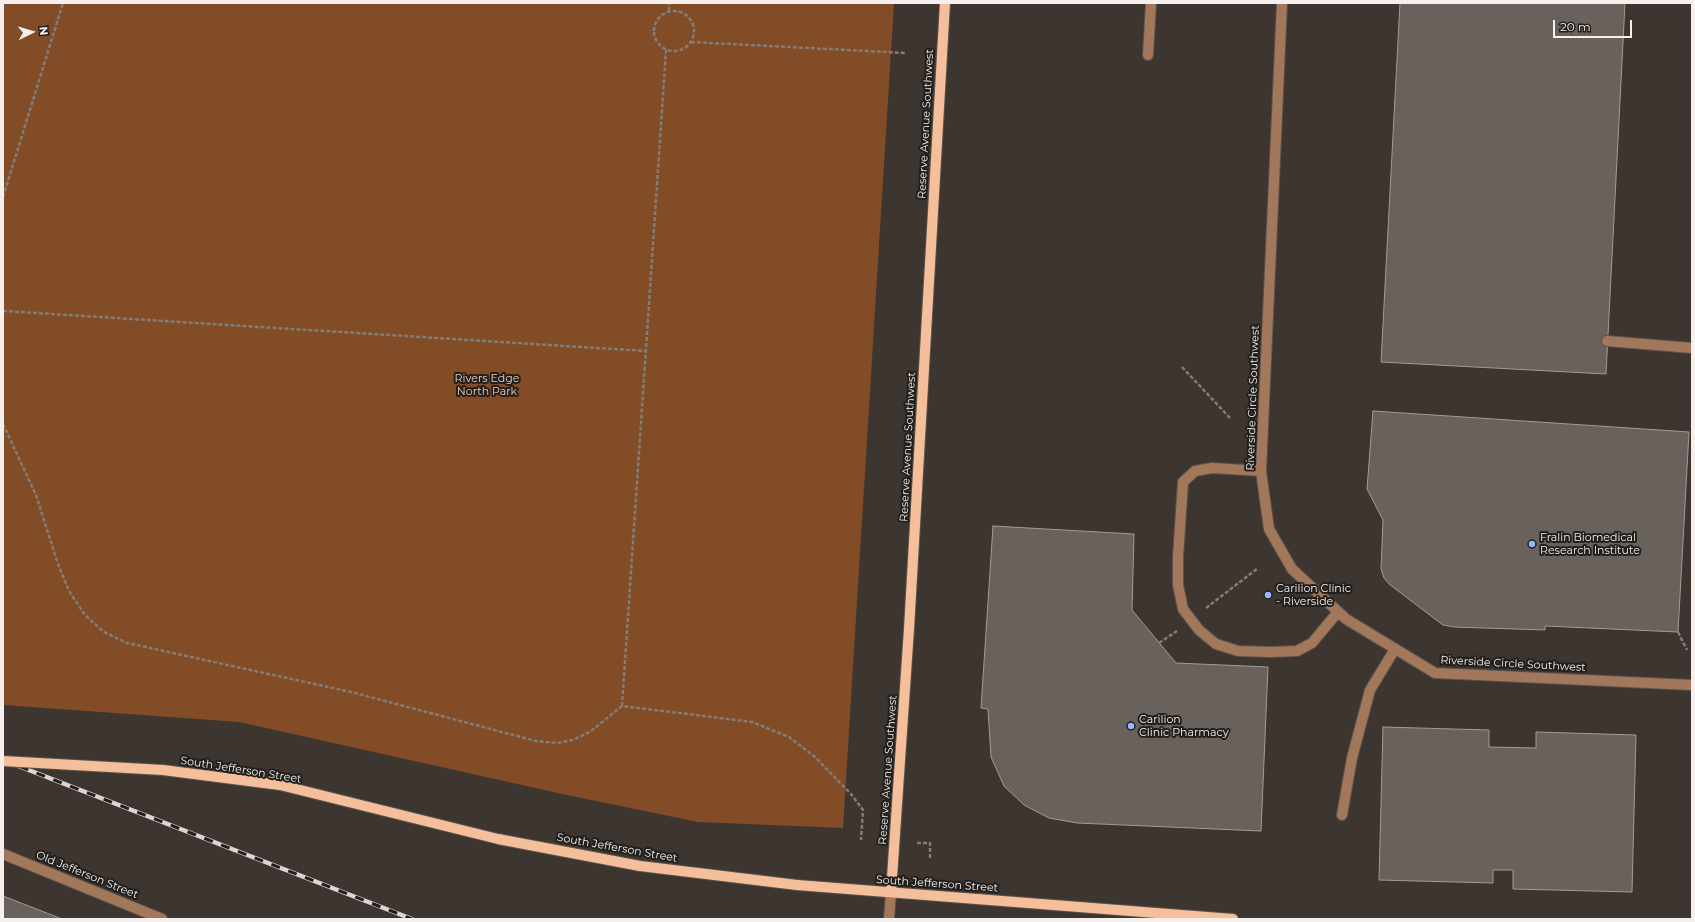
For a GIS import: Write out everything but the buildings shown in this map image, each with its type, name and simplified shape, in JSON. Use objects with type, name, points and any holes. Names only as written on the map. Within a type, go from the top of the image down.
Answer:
[{"type":"main road","name":"Reserve Avenue Southwest","points":[[891,892],[910,629],[945,3]]},
{"type":"main road","name":"South Jefferson Street","points":[[3,761],[163,770],[280,786],[498,839],[632,865],[797,885],[1233,919]]},
{"type":"street","points":[[1148,55],[1151,3]]},
{"type":"street","name":"Riverside Circle Southwest","points":[[1282,3],[1261,471],[1269,529],[1292,569],[1346,619],[1435,673],[1692,685]]},
{"type":"street","points":[[1607,342],[1692,348]]},
{"type":"street","points":[[1261,471],[1212,468],[1195,471],[1183,482],[1178,557],[1178,585],[1183,609],[1199,630],[1216,644],[1238,651],[1271,652],[1297,651],[1312,643],[1338,612]]},
{"type":"street","points":[[1342,815],[1352,758],[1370,690],[1395,649]]},
{"type":"street","name":"Old Jefferson Street","points":[[3,854],[162,919]]},
{"type":"street","points":[[889,919],[891,892]]},
{"type":"path","points":[[3,197],[63,3]]},
{"type":"path","points":[[669,3],[669,11]]},
{"type":"path","points":[[669,11],[682,12],[688,16],[695,29],[691,42],[683,50],[677,52],[666,50],[656,40],[654,33],[657,20],[669,11]]},
{"type":"path","points":[[691,42],[906,53]]},
{"type":"path","points":[[622,706],[666,50]]},
{"type":"path","points":[[3,311],[646,351]]},
{"type":"path","points":[[1182,368],[1231,419]]},
{"type":"path","points":[[3,424],[36,495],[58,564],[69,591],[85,615],[104,632],[127,643],[351,692],[536,741],[557,743],[573,740],[591,731],[622,706],[752,722],[789,737],[815,757],[864,810],[861,840]]},
{"type":"path","points":[[1160,643],[1258,568]]},
{"type":"path","points":[[1678,632],[1687,650]]},
{"type":"path","points":[[917,843],[930,843],[930,860]]},
{"type":"green space","name":"Rivers Edge North Park","points":[[3,3],[894,3],[843,828],[698,822],[562,794],[239,722],[3,705]]},
{"type":"railway","points":[[3,760],[412,919]]},
{"type":"place","name":"Fralin Biomedical Research Institute","points":[[1532,544]]},
{"type":"place","name":"Carilion Clinic - Riverside","points":[[1268,595]]},
{"type":"place","name":"Carilion Clinic Pharmacy","points":[[1131,726]]}]
